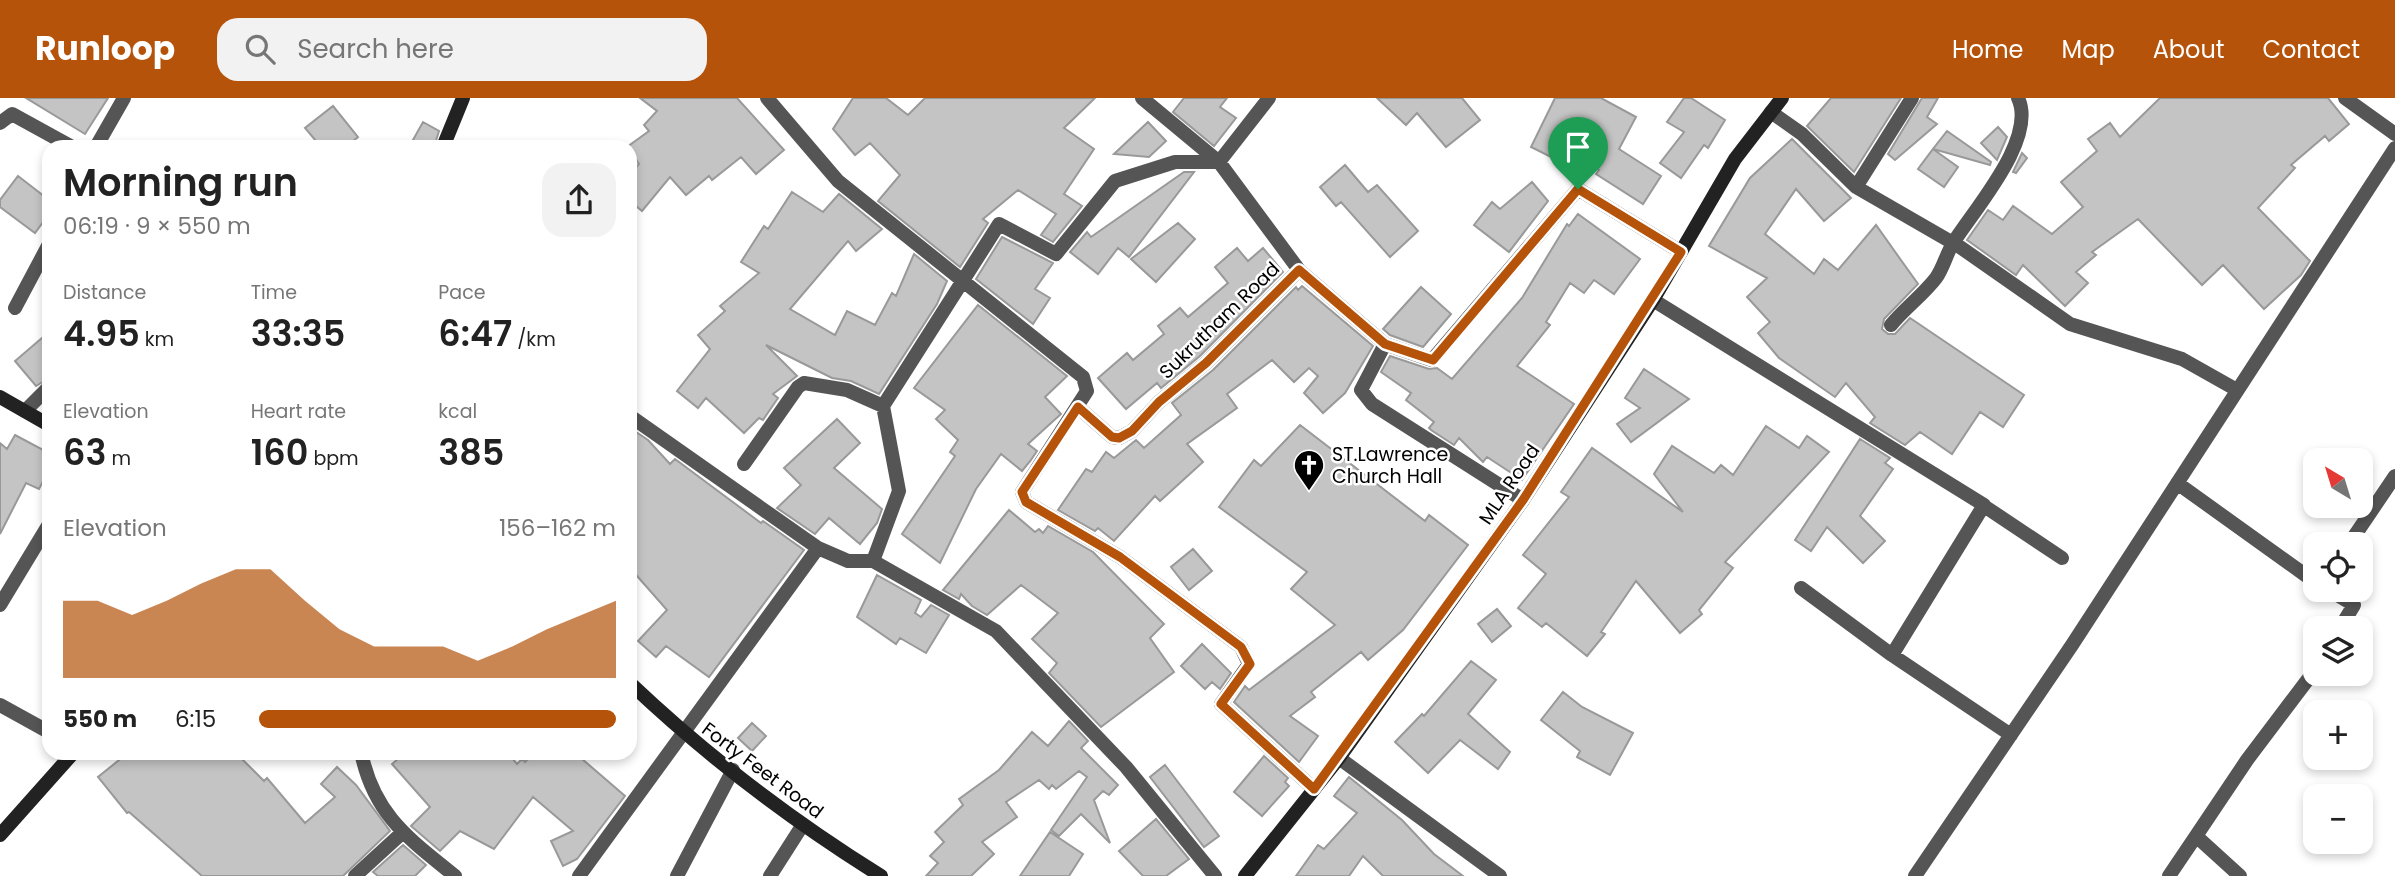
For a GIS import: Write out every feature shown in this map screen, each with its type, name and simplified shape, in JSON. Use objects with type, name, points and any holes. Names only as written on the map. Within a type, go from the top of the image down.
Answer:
[{"type":"street","points":[[100,140],[124,98]]},
{"type":"street","points":[[446,140],[463,98]]},
{"type":"street","points":[[766,98],[838,181],[966,279],[1083,377],[1087,391],[1022,492],[1026,502],[1120,557],[1241,647],[1250,664],[1221,704],[1314,789]]},
{"type":"street","points":[[1142,98],[1219,162],[1299,270]]},
{"type":"street","points":[[1219,162],[1269,98]]},
{"type":"street","name":"MLA Road","points":[[1245,876],[1339,758],[1523,500],[1653,300],[1735,159],[1782,98]]},
{"type":"street","points":[[1856,187],[1912,98]]},
{"type":"street","points":[[1891,325],[1936,278],[1953,243],[1984,199],[2018,140],[2023,109],[2018,98]]},
{"type":"street","points":[[2344,98],[2395,134]]},
{"type":"street","points":[[1771,113],[1802,134],[1856,187],[1953,243],[2070,324],[2182,359],[2237,390]]},
{"type":"street","points":[[0,123],[12,114],[59,140]]},
{"type":"street","points":[[1915,876],[2011,735],[2237,390],[2389,169],[2395,148]]},
{"type":"street","points":[[873,561],[899,491],[883,406],[999,224],[1056,254],[1115,181],[1175,162],[1219,162]]},
{"type":"street","points":[[1523,500],[1372,404],[1361,390],[1385,344],[1433,360],[1578,189],[1681,252]]},
{"type":"street","points":[[15,308],[42,257]]},
{"type":"street","name":"Sukrutham Road","points":[[1078,407],[1112,437],[1119,438],[1132,431],[1159,402],[1206,363],[1299,270],[1385,344]]},
{"type":"street","points":[[1653,300],[1984,506],[2062,558]]},
{"type":"street","points":[[744,464],[797,387],[804,383],[847,390],[883,406]]},
{"type":"street","points":[[25,411],[42,394]]},
{"type":"street","points":[[0,397],[42,421]]},
{"type":"street","points":[[637,421],[818,548],[848,561],[873,561],[996,631],[1126,767],[1215,876]]},
{"type":"street","points":[[2357,532],[2395,476]]},
{"type":"street","points":[[2177,483],[2303,573]]},
{"type":"street","points":[[1892,655],[1984,506]]},
{"type":"street","points":[[0,605],[42,536]]},
{"type":"street","points":[[579,876],[685,735],[818,548]]},
{"type":"street","points":[[1801,588],[1892,655],[2011,735]]},
{"type":"street","points":[[2347,616],[2354,605],[2349,602]]},
{"type":"street","points":[[2169,876],[2247,760],[2303,686]]},
{"type":"street","name":"Forty Feet Road","points":[[637,690],[685,735],[802,826],[881,876]]},
{"type":"street","points":[[0,705],[42,728]]},
{"type":"street","points":[[1339,758],[1500,876]]},
{"type":"street","points":[[0,835],[67,760]]},
{"type":"street","points":[[363,760],[367,780],[380,807],[402,833],[455,876]]},
{"type":"street","points":[[677,876],[733,770]]},
{"type":"street","points":[[770,876],[802,826]]},
{"type":"street","points":[[355,876],[402,833]]},
{"type":"street","points":[[2196,836],[2240,876]]},
{"type":"building","points":[[26,98],[108,98],[85,134]]},
{"type":"building","points":[[640,98],[737,98],[784,150],[756,174],[741,157],[712,180],[709,176],[686,195],[670,177],[642,211],[637,207],[639,164],[637,140],[649,131],[644,125],[657,111]]},
{"type":"building","points":[[853,98],[886,98],[908,115],[925,98],[1095,98],[1064,128],[1094,149],[1064,194],[1082,206],[1053,242],[1041,235],[1056,214],[1018,190],[983,219],[988,223],[960,267],[878,201],[900,175],[870,143],[855,155],[833,129]]},
{"type":"building","points":[[1184,98],[1227,98],[1220,107],[1236,118],[1214,146],[1173,112]]},
{"type":"building","points":[[1377,98],[1462,98],[1480,120],[1446,147],[1417,113],[1406,125]]},
{"type":"building","points":[[1555,98],[1601,98],[1636,117],[1619,149],[1661,176],[1643,204],[1596,174],[1599,170],[1582,158],[1576,166],[1563,158],[1561,162],[1531,147]]},
{"type":"building","points":[[1684,98],[1691,98],[1725,120],[1708,148],[1704,145],[1681,178],[1660,163],[1684,132],[1667,122]]},
{"type":"building","points":[[1831,98],[1901,98],[1854,172],[1807,126]]},
{"type":"building","points":[[1922,98],[1938,98],[1927,117],[1937,124],[1895,160],[1888,154]]},
{"type":"building","points":[[2160,98],[2328,98],[2349,124],[2329,141],[2325,136],[2291,165],[2295,168],[2258,208],[2310,261],[2301,275],[2264,309],[2223,265],[2202,285],[2138,219],[2092,252],[2096,255],[2076,272],[2088,283],[2065,306],[2023,265],[2016,275],[1967,240],[1988,210],[2003,220],[2013,206],[2052,234],[2083,207],[2061,182],[2097,151],[2088,139],[2110,123],[2120,137]]},
{"type":"building","points":[[333,106],[358,137],[354,140],[315,140],[305,128]]},
{"type":"building","points":[[423,122],[439,131],[436,140],[413,140]]},
{"type":"building","points":[[1148,122],[1166,141],[1149,157],[1114,154]]},
{"type":"building","points":[[1998,127],[2007,137],[1997,160],[1981,143]]},
{"type":"building","points":[[1947,131],[1991,162],[1990,165],[1933,149]]},
{"type":"building","points":[[1792,139],[1851,198],[1824,221],[1796,189],[1765,234],[1814,274],[1824,259],[1838,270],[1876,225],[1918,284],[1884,319],[1882,329],[1888,334],[1895,334],[1910,318],[2024,395],[2003,427],[1980,412],[1952,454],[1920,432],[1905,445],[1870,423],[1875,417],[1846,383],[1835,397],[1779,358],[1758,333],[1770,322],[1747,297],[1767,278],[1709,246],[1750,178]]},
{"type":"building","points":[[1933,149],[1958,167],[1944,187],[1918,169]]},
{"type":"building","points":[[2022,153],[2027,158],[2016,173],[2013,172]]},
{"type":"building","points":[[1345,165],[1368,192],[1377,185],[1418,231],[1390,257],[1341,202],[1336,206],[1320,187]]},
{"type":"building","points":[[1184,172],[1194,172],[1129,257],[1118,248],[1098,274],[1070,252],[1087,232],[1091,237]]},
{"type":"building","points":[[18,176],[42,195],[42,224],[35,233],[0,207],[0,200]]},
{"type":"building","points":[[1532,182],[1548,201],[1509,252],[1474,225],[1492,202],[1500,209]]},
{"type":"building","points":[[792,192],[823,212],[839,194],[882,229],[856,251],[848,241],[790,309],[835,335],[847,311],[875,325],[892,293],[896,296],[914,254],[947,281],[937,304],[879,394],[851,381],[832,378],[766,345],[797,376],[773,394],[778,398],[763,420],[759,418],[744,433],[706,398],[698,408],[677,391],[710,349],[698,335],[725,311],[720,306],[759,273],[741,262],[764,226],[768,229]]},
{"type":"building","points":[[1578,214],[1640,259],[1614,294],[1594,280],[1584,293],[1570,283],[1546,322],[1550,325],[1517,366],[1574,404],[1522,480],[1487,457],[1483,462],[1459,438],[1454,445],[1431,430],[1429,428],[1434,422],[1406,400],[1411,393],[1381,372],[1390,356],[1429,369],[1437,368],[1452,379],[1522,298],[1567,224],[1569,226]]},
{"type":"building","points":[[1178,223],[1195,239],[1156,282],[1131,259]]},
{"type":"building","points":[[1002,237],[1053,263],[1035,289],[1050,298],[1033,324],[976,279]]},
{"type":"building","points":[[1237,248],[1248,261],[1263,248],[1283,272],[1200,356],[1161,388],[1157,383],[1126,409],[1098,378],[1127,353],[1133,360],[1164,334],[1158,326],[1180,308],[1188,317],[1228,283],[1215,267]]},
{"type":"building","points":[[1302,286],[1373,346],[1345,393],[1323,413],[1304,393],[1318,376],[1309,368],[1294,382],[1272,360],[1227,394],[1237,408],[1187,444],[1203,462],[1160,501],[1155,496],[1114,541],[1098,528],[1095,531],[1058,510],[1086,469],[1092,472],[1106,452],[1114,458],[1136,440],[1144,448],[1181,415],[1172,403],[1213,370],[1296,287],[1298,290]]},
{"type":"building","points":[[1421,287],[1451,314],[1423,347],[1390,335],[1383,329]]},
{"type":"building","points":[[978,305],[1067,376],[1045,397],[1061,414],[1028,444],[1037,451],[1031,460],[1022,471],[1001,454],[976,489],[940,563],[902,534],[955,456],[950,452],[958,440],[936,419],[945,410],[914,388]]},
{"type":"building","points":[[42,338],[42,382],[36,386],[15,361]]},
{"type":"building","points":[[1644,369],[1689,399],[1631,442],[1617,424],[1640,408],[1625,398]]},
{"type":"building","points":[[837,419],[860,443],[834,468],[882,509],[877,523],[860,544],[829,518],[815,534],[777,508],[801,485],[784,468]]},
{"type":"building","points":[[1300,425],[1425,521],[1429,515],[1468,545],[1403,630],[1368,660],[1361,652],[1311,692],[1315,697],[1290,716],[1318,736],[1299,762],[1234,702],[1245,686],[1249,690],[1335,625],[1291,589],[1307,572],[1219,507],[1254,460],[1261,466]]},
{"type":"building","points":[[1766,426],[1799,448],[1807,436],[1829,452],[1725,562],[1733,568],[1699,610],[1702,614],[1680,633],[1636,581],[1601,632],[1605,634],[1587,656],[1546,623],[1542,627],[1518,608],[1546,574],[1523,555],[1569,497],[1561,492],[1592,448],[1683,512],[1654,474],[1672,446],[1714,473],[1721,465],[1733,475]]},
{"type":"building","points":[[637,433],[648,440],[670,464],[675,459],[761,523],[763,521],[804,550],[709,677],[666,646],[656,657],[638,641],[667,610],[637,576]]},
{"type":"building","points":[[15,435],[42,449],[42,483],[39,489],[26,483],[0,534],[0,443],[7,449]]},
{"type":"building","points":[[1860,439],[1890,458],[1885,463],[1893,469],[1860,516],[1885,541],[1863,563],[1827,527],[1811,551],[1795,540]]},
{"type":"building","points":[[1009,510],[1035,532],[1039,529],[1043,533],[1048,526],[1093,552],[1164,624],[1150,638],[1174,672],[1101,727],[1049,673],[1057,663],[1032,639],[1058,613],[1021,585],[987,615],[972,606],[961,594],[959,599],[943,590]]},
{"type":"building","points":[[1193,549],[1212,571],[1189,590],[1171,567]]},
{"type":"building","points":[[877,575],[921,600],[915,613],[921,617],[931,605],[949,615],[926,653],[900,638],[896,644],[857,617]]},
{"type":"building","points":[[1497,609],[1511,626],[1492,642],[1478,624]]},
{"type":"building","points":[[1202,644],[1231,673],[1220,689],[1212,682],[1205,689],[1181,666]]},
{"type":"building","points":[[1471,661],[1496,680],[1468,714],[1510,752],[1498,769],[1460,740],[1428,773],[1395,742],[1422,714],[1424,716]]},
{"type":"building","points":[[1563,692],[1582,707],[1633,733],[1610,775],[1577,757],[1580,751],[1541,720]]},
{"type":"building","points":[[1069,721],[1088,741],[1081,748],[1118,785],[1109,795],[1103,791],[1094,800],[1110,843],[1081,814],[1059,836],[1051,830],[1087,777],[1079,771],[1056,789],[1052,785],[1049,789],[1039,780],[1006,802],[1017,817],[982,842],[994,854],[971,876],[926,876],[938,863],[930,856],[944,842],[935,832],[963,805],[959,799],[999,770],[1032,732],[1048,746]]},
{"type":"building","points":[[752,723],[766,736],[752,751],[738,738]]},
{"type":"building","points":[[1264,756],[1288,778],[1285,782],[1289,786],[1262,816],[1234,792]]},
{"type":"building","points":[[119,760],[243,760],[264,781],[267,778],[305,823],[335,797],[321,784],[337,767],[356,785],[390,831],[343,876],[202,876],[127,813],[98,777]]},
{"type":"building","points":[[397,760],[514,760],[517,764],[521,760],[583,760],[625,796],[577,859],[563,866],[551,841],[573,831],[533,797],[494,849],[460,831],[440,851],[411,826],[430,807],[392,764]]},
{"type":"building","points":[[1165,765],[1219,836],[1204,847],[1150,777]]},
{"type":"building","points":[[1349,777],[1402,820],[1434,854],[1463,876],[1383,876],[1363,856],[1349,876],[1296,876],[1318,845],[1324,849],[1357,813],[1334,796]]},
{"type":"building","points":[[1156,819],[1189,859],[1166,876],[1143,876],[1119,851]]},
{"type":"building","points":[[1050,832],[1083,854],[1069,876],[1020,876]]},
{"type":"building","points":[[403,845],[426,865],[415,876],[378,876],[373,872]]},
{"type":"place","name":"ST.Lawrence Church Hall","points":[[1309,492]]},
{"type":"route","points":[[1578,189],[1681,252],[1653,300],[1523,500],[1314,789],[1221,704],[1250,664],[1241,647],[1120,557],[1026,502],[1022,492],[1078,407],[1112,437],[1119,438],[1132,431],[1159,402],[1206,363],[1299,270],[1385,344],[1433,360],[1491,295],[1578,189]]}]
